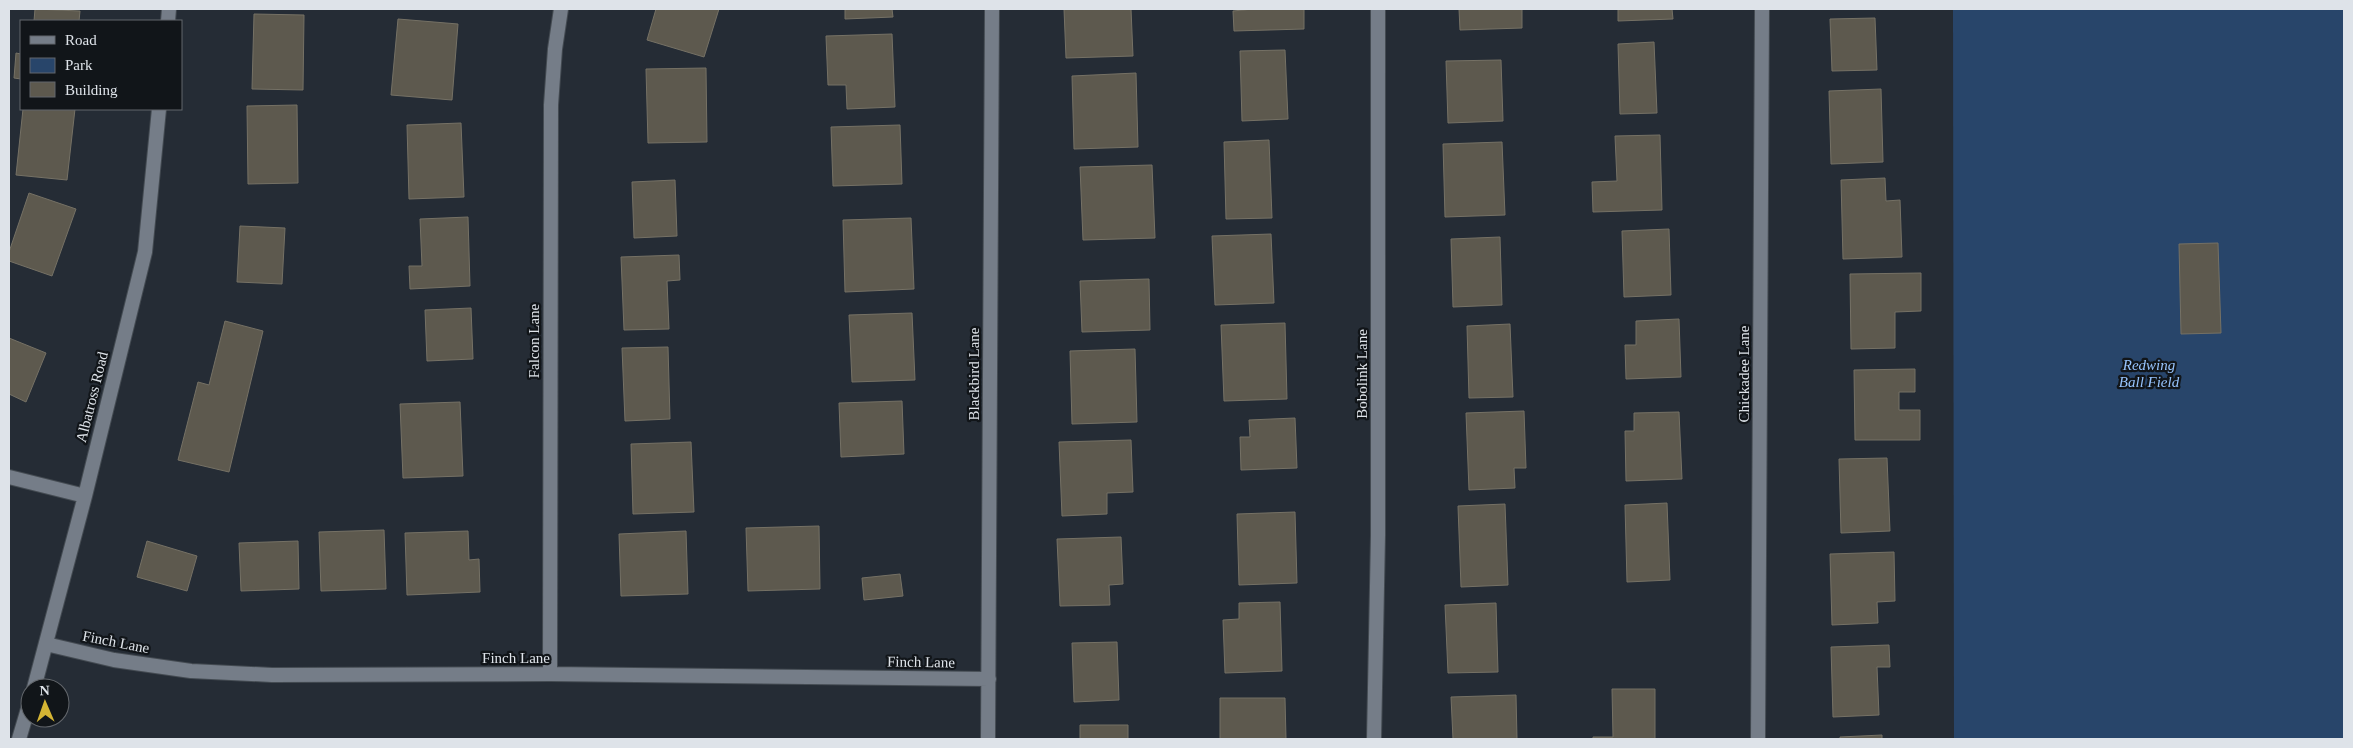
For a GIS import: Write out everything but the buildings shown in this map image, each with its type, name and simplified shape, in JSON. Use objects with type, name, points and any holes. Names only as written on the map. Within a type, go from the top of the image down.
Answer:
[{"type":"street","name":"Falcon Lane","points":[[550,674],[551,105],[561,9]]},
{"type":"street","name":"Blackbird Lane","points":[[988,739],[992,9]]},
{"type":"street","name":"Bobolink Lane","points":[[1374,739],[1378,535],[1378,9]]},
{"type":"street","name":"Chickadee Lane","points":[[1758,739],[1762,9]]},
{"type":"street","name":"Albatross Road","points":[[37,678],[85,496],[145,252],[159,110]]},
{"type":"street","points":[[9,477],[85,496]]},
{"type":"street","name":"Finch Lane","points":[[46,644],[114,660],[191,671],[272,675],[550,674],[989,679]]},
{"type":"green space","name":"Redwing Ball Field","points":[[1953,9],[2344,9],[2344,739],[1954,739]]}]
